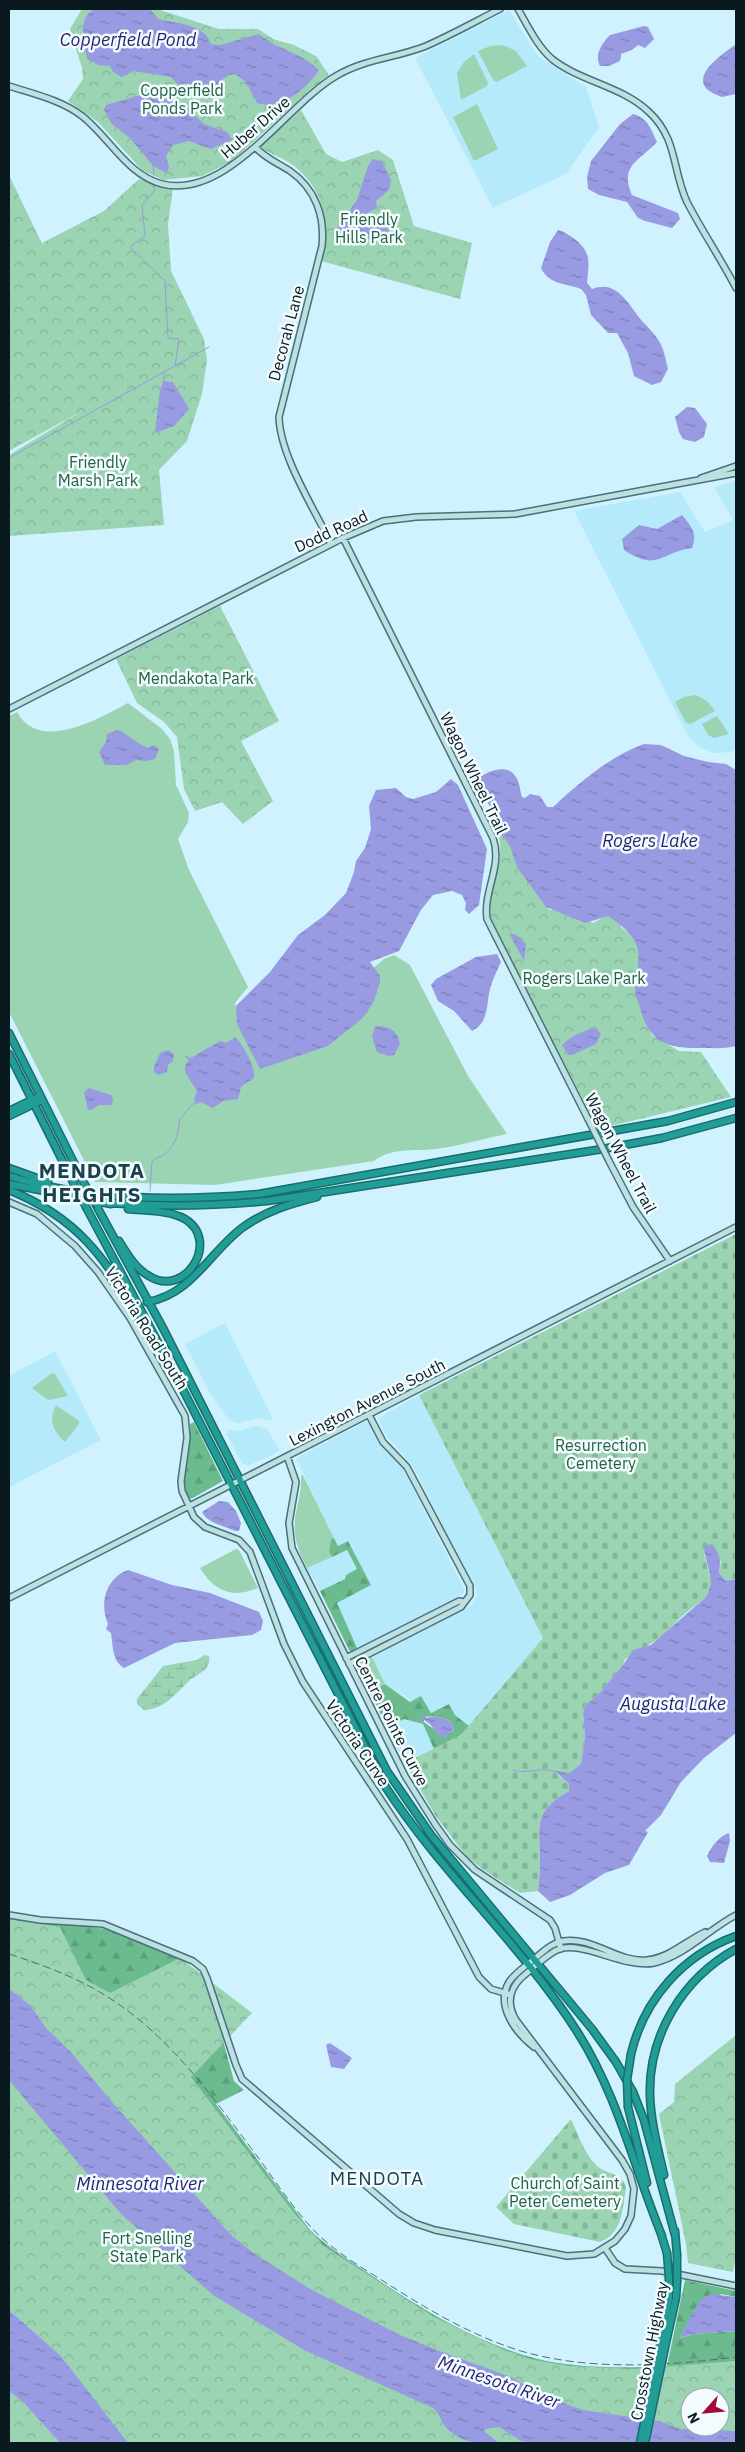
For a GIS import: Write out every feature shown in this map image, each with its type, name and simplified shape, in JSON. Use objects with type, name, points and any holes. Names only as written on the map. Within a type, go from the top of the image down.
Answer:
[{"type":"highway","points":[[9,1034],[85,1185],[131,1260],[147,1275],[161,1281],[180,1278],[194,1266],[199,1257],[199,1238],[194,1228],[186,1220],[176,1215],[123,1208],[108,1203]]},
{"type":"highway","points":[[9,1054],[73,1182],[176,1376],[385,1786],[424,1841],[529,1967],[572,2022],[602,2074],[662,2236]]},
{"type":"highway","points":[[9,1116],[41,1098]]},
{"type":"highway","points":[[9,1111],[33,1102]]},
{"type":"highway","points":[[9,1176],[78,1191],[130,1198],[220,1197],[289,1190],[668,1121],[736,1102]]},
{"type":"highway","points":[[9,1184],[42,1192],[108,1203],[157,1206],[219,1205],[349,1188],[603,1149],[662,1138],[736,1118]]},
{"type":"highway","points":[[9,1168],[78,1191]]},
{"type":"highway","points":[[148,1302],[192,1280],[228,1240],[258,1218],[287,1205],[349,1188]]},
{"type":"highway","points":[[9,1190],[36,1201],[59,1215],[94,1248],[176,1376]]},
{"type":"highway","points":[[97,1205],[240,1480],[387,1771],[431,1835],[602,2041],[628,2083],[647,2130],[675,2235]]},
{"type":"highway","points":[[109,1250],[139,1298],[148,1302]]},
{"type":"highway","points":[[662,2236],[636,2145],[628,2107],[627,2088],[631,2054],[646,2013],[671,1979],[698,1955],[736,1936]]},
{"type":"highway","points":[[675,2235],[651,2114],[650,2091],[654,2057],[666,2021],[684,1992],[708,1968],[736,1949]]},
{"type":"highway","name":"Crosstown Highway","points":[[665,2337],[676,2298],[677,2255],[675,2235]]},
{"type":"highway","name":"Crosstown Highway","points":[[645,2443],[665,2337],[669,2300],[667,2253],[662,2236]]},
{"type":"highway","points":[[640,2443],[665,2337]]},
{"type":"street","name":"Huber Drive","points":[[9,86],[59,103],[81,115],[98,130],[139,174],[162,184],[176,186],[191,185],[227,168],[255,147],[316,90],[336,76],[369,61],[425,46],[500,9]]},
{"type":"street","points":[[518,9],[532,34],[551,58],[571,71],[633,100],[660,123],[672,145],[687,202],[736,288]]},
{"type":"street","name":"Decorah Lane","points":[[255,147],[265,157],[301,180],[311,192],[322,219],[322,246],[279,417],[280,435],[285,450],[331,544]]},
{"type":"street","name":"Dodd Road","points":[[696,482],[736,466]]},
{"type":"street","name":"Dodd Road","points":[[9,709],[331,544],[383,521],[416,517],[515,514],[696,482],[736,473]]},
{"type":"street","name":"Wagon Wheel Trail","points":[[343,538],[493,838],[498,855],[487,896],[487,919],[632,1207],[670,1261]]},
{"type":"street","name":"Victoria Road South","points":[[9,1202],[37,1214],[76,1246],[98,1272],[130,1318],[185,1416],[187,1438],[181,1481],[188,1506]]},
{"type":"street","name":"Lexington Avenue South","points":[[9,1598],[736,1228]]},
{"type":"street","points":[[350,1664],[461,1607],[470,1595],[470,1586],[407,1468],[383,1442],[369,1415]]},
{"type":"street","name":"Centre Pointe Curve","points":[[287,1456],[296,1482],[289,1523],[292,1548],[412,1789],[446,1840],[466,1861],[486,1878],[550,1920],[555,1928],[561,1948]]},
{"type":"street","name":"Victoria Curve","points":[[188,1506],[202,1525],[239,1540],[250,1552],[284,1644],[303,1682],[407,1839],[478,1977],[488,1987],[508,1994]]},
{"type":"street","points":[[346,1658],[459,1601],[464,1602]]},
{"type":"street","points":[[9,1915],[40,1920],[103,1924],[196,1963],[208,1980],[242,2079],[410,2221],[435,2230],[567,2256],[588,2255],[605,2248],[622,2233],[631,2216],[634,2200],[631,2178],[622,2160],[535,2047],[528,2042],[509,2017],[505,2005],[512,1978],[561,1948],[574,1948],[626,1962],[648,1964],[671,1956],[715,1927]]},
{"type":"street","points":[[536,1962],[549,1947],[559,1942],[578,1941],[627,1958],[648,1960],[669,1953],[736,1915]]},
{"type":"street","points":[[605,2248],[615,2263],[625,2269],[662,2271],[736,2286]]},
{"type":"shaded area","points":[[509,10],[538,56],[586,87],[599,127],[566,174],[493,208],[415,58]]},
{"type":"shaded area","points":[[736,481],[736,749],[731,752],[713,753],[699,747],[688,736],[574,511],[680,492],[705,532],[733,520],[714,487]]},
{"type":"shaded area","points":[[225,1323],[273,1419],[270,1421],[258,1418],[239,1423],[229,1420],[211,1395],[185,1344]]},
{"type":"shaded area","points":[[55,1351],[101,1440],[9,1487],[9,1376]]},
{"type":"shaded area","points":[[419,1395],[543,1638],[469,1726],[455,1715],[431,1713],[385,1684],[372,1657],[470,1606],[477,1596],[476,1590],[412,1465],[386,1436],[378,1418]]},
{"type":"shaded area","points":[[365,1422],[370,1424],[382,1446],[403,1469],[465,1590],[462,1595],[357,1648],[336,1603],[371,1585],[348,1541],[338,1546],[296,1458]]},
{"type":"shaded area","points":[[255,1426],[267,1429],[280,1451],[248,1466],[242,1463],[227,1435],[228,1429],[240,1431]]},
{"type":"shaded area","points":[[347,1550],[357,1569],[346,1575],[345,1579],[320,1591],[307,1568]]},
{"type":"shaded area","points":[[404,1719],[423,1724],[434,1749],[405,1763],[387,1727]]},
{"type":"green space","name":"Copperfield Ponds Park","points":[[82,9],[157,9],[219,29],[258,29],[273,39],[294,45],[316,56],[329,75],[313,87],[231,162],[202,176],[163,180],[142,170],[98,122],[68,101],[83,79],[82,68],[70,29]]},
{"type":"green space","points":[[503,45],[516,51],[527,66],[497,82],[493,80],[478,51],[490,46]]},
{"type":"green space","points":[[474,54],[488,83],[487,86],[461,100],[457,73],[464,62]]},
{"type":"green space","points":[[477,104],[498,149],[474,161],[453,117]]},
{"type":"green space","name":"Friendly Hills Park","points":[[301,110],[326,154],[342,162],[378,150],[393,160],[414,226],[472,243],[460,299],[321,261],[325,234],[324,222],[319,198],[313,186],[294,166],[260,147]]},
{"type":"green space","name":"Friendly Marsh Park","points":[[9,175],[44,248],[42,243],[104,211],[139,179],[173,188],[168,224],[171,271],[204,339],[207,360],[202,394],[187,441],[159,470],[164,525],[9,536],[9,455],[82,411],[9,451]]},
{"type":"green space","name":"Mendakota Park","points":[[220,606],[279,721],[241,741],[273,801],[243,824],[222,802],[195,811],[184,789],[177,737],[164,722],[137,703],[116,659]]},
{"type":"green space","points":[[696,695],[707,701],[715,711],[690,724],[686,723],[675,702],[684,697]]},
{"type":"green space","points":[[128,703],[162,729],[170,739],[174,751],[176,785],[189,813],[188,822],[178,839],[189,870],[248,987],[235,1003],[240,1019],[371,970],[384,959],[394,955],[410,965],[468,1076],[507,1134],[442,1148],[398,1151],[382,1156],[374,1161],[215,1185],[95,1182],[9,1012],[9,716],[17,712],[27,724],[39,730],[54,731],[70,729],[85,724]]},
{"type":"green space","points":[[717,716],[729,734],[714,738],[708,735],[702,724]]},
{"type":"green space","name":"Rogers Lake Park","points":[[497,831],[512,837],[522,873],[549,910],[567,908],[593,923],[604,917],[607,911],[619,920],[621,927],[636,939],[641,952],[642,1013],[652,1035],[679,1051],[701,1052],[731,1097],[598,1129],[492,923],[491,900],[500,854]]},
{"type":"green space","name":"Resurrection Cemetery","points":[[736,1234],[736,1579],[726,1581],[719,1573],[721,1561],[704,1554],[711,1580],[710,1591],[706,1597],[681,1617],[662,1637],[625,1659],[623,1665],[597,1696],[585,1705],[583,1713],[585,1736],[581,1764],[570,1774],[555,1772],[569,1784],[569,1791],[550,1805],[544,1812],[541,1820],[538,1891],[520,1893],[482,1869],[466,1856],[435,1815],[405,1763],[461,1735],[543,1638],[419,1395]]},
{"type":"green space","points":[[52,1373],[55,1374],[68,1396],[48,1400],[32,1388]]},
{"type":"green space","points":[[56,1405],[79,1421],[79,1424],[65,1442],[57,1434],[53,1425],[52,1416]]},
{"type":"green space","points":[[194,1422],[223,1481],[191,1499],[185,1484],[185,1474],[190,1424]]},
{"type":"green space","points":[[303,1475],[334,1538],[331,1539],[329,1551],[332,1557],[307,1568],[297,1545],[295,1532],[301,1476]]},
{"type":"green space","points":[[334,1538],[338,1546],[348,1541],[371,1585],[337,1603],[357,1648],[350,1652],[320,1591],[345,1579],[346,1575],[357,1569],[347,1550],[332,1557],[329,1551],[331,1539]]},
{"type":"green space","points":[[236,1549],[239,1550],[258,1588],[240,1593],[224,1591],[211,1582],[200,1568]]},
{"type":"green space","points":[[204,1655],[209,1656],[206,1668],[164,1704],[144,1710],[137,1704],[137,1699],[163,1666],[197,1660]]},
{"type":"green space","points":[[372,1657],[385,1684],[370,1692],[356,1665]]},
{"type":"green space","points":[[385,1684],[410,1702],[421,1696],[431,1713],[449,1704],[455,1715],[469,1726],[461,1735],[434,1749],[423,1724],[404,1719],[387,1727],[370,1692]],"holes":[[[434,1716],[449,1720],[454,1729],[445,1737],[424,1722],[424,1717]]]},
{"type":"green space","points":[[9,1916],[114,1930],[170,1953],[206,1977],[234,2081],[244,2090],[216,2104],[310,2230],[325,2243],[390,2288],[470,2334],[534,2358],[583,2366],[667,2366],[685,2280],[736,2291],[736,2297],[721,2294],[688,2322],[680,2338],[694,2334],[736,2331],[736,2382],[727,2387],[701,2387],[437,2350],[9,1989]]},
{"type":"green space","name":"Fort Snelling State Park","points":[[9,1919],[60,1927],[86,1980],[110,1993],[180,1958],[252,2013],[191,2077],[294,2213],[325,2247],[434,2317],[504,2350],[534,2360],[569,2366],[634,2369],[736,2361],[736,2443],[125,2443],[61,2356],[9,2310]]},
{"type":"green space","points":[[736,2035],[736,2257],[733,2272],[688,2263],[686,2244],[659,2114],[674,2102],[675,2084]]},
{"type":"green space","name":"Church of Saint Peter Cemetery","points":[[571,2119],[588,2155],[600,2168],[618,2176],[626,2188],[617,2227],[608,2238],[600,2242],[514,2224],[496,2207]]},
{"type":"green space","points":[[9,2391],[23,2402],[60,2443],[9,2443]]},
{"type":"water","name":"Copperfield Pond","points":[[94,9],[150,9],[158,19],[196,28],[207,37],[211,44],[220,45],[259,34],[266,40],[304,59],[319,70],[292,97],[275,104],[266,105],[257,103],[246,82],[235,74],[229,75],[220,81],[226,94],[214,94],[206,87],[184,83],[182,89],[171,77],[133,71],[122,77],[113,72],[110,66],[98,65],[87,59],[83,25],[88,14]]},
{"type":"water","points":[[644,26],[648,27],[654,39],[645,48],[638,45],[632,50],[621,54],[620,61],[609,66],[600,66],[598,53],[610,35]]},
{"type":"water","points":[[736,44],[736,94],[722,97],[705,87],[704,75],[713,62]]},
{"type":"water","name":"Copperfield Pond","points":[[149,95],[173,101],[187,108],[204,124],[227,132],[232,140],[211,149],[189,141],[173,145],[166,156],[169,167],[167,173],[153,166],[130,138],[112,124],[104,110],[106,105],[137,96]]},
{"type":"water","points":[[633,114],[646,121],[657,142],[629,170],[628,177],[632,195],[678,213],[680,219],[672,228],[638,218],[627,202],[599,195],[588,189],[587,177],[591,161],[620,124]]},
{"type":"water","points":[[373,159],[382,161],[391,180],[389,190],[376,201],[377,208],[360,217],[354,226],[385,226],[389,231],[376,237],[359,241],[351,242],[337,239],[333,234],[357,200],[368,166]]},
{"type":"water","points":[[558,230],[572,237],[586,252],[588,257],[587,283],[592,289],[610,288],[624,297],[640,319],[657,337],[668,369],[661,382],[652,385],[634,376],[628,353],[617,333],[608,333],[591,315],[586,295],[581,289],[553,281],[544,274],[541,268],[550,242]]},
{"type":"water","points":[[164,381],[173,382],[189,409],[174,426],[155,433],[160,389]]},
{"type":"water","points":[[687,407],[695,408],[707,424],[704,437],[695,442],[683,439],[675,417]]},
{"type":"water","points":[[682,515],[691,526],[694,534],[692,548],[652,560],[644,560],[624,550],[622,539],[639,525],[657,529]]},
{"type":"water","points":[[117,730],[148,748],[154,745],[159,749],[155,759],[147,761],[136,760],[127,765],[105,765],[99,752],[106,742],[107,734]]},
{"type":"water","name":"Rogers Lake","points":[[644,744],[661,745],[684,756],[726,764],[736,770],[736,1046],[728,1048],[679,1047],[670,1045],[654,1036],[648,1028],[635,994],[638,950],[634,939],[622,926],[608,916],[585,923],[546,907],[517,867],[510,846],[493,823],[490,806],[478,789],[476,780],[480,777],[496,770],[508,770],[517,779],[522,797],[525,798],[530,794],[540,796],[547,807],[553,807],[607,763]]},
{"type":"water","points":[[451,779],[458,785],[487,849],[479,905],[469,914],[465,910],[466,903],[462,895],[452,891],[433,895],[421,910],[399,951],[370,962],[380,976],[380,982],[374,1001],[366,1014],[328,1046],[260,1069],[237,1024],[236,1006],[270,972],[298,935],[325,915],[346,893],[356,861],[365,848],[371,829],[369,806],[376,790],[396,788],[406,797],[413,799],[436,792]]},
{"type":"water","points":[[509,933],[516,935],[526,944],[524,961]]},
{"type":"water","points":[[497,954],[501,962],[493,979],[486,1013],[481,1023],[472,1031],[454,1011],[438,1001],[431,985],[436,979],[476,957]]},
{"type":"water","points":[[375,1026],[389,1028],[397,1035],[400,1044],[394,1055],[389,1056],[377,1052],[372,1037]]},
{"type":"water","points":[[596,1028],[601,1034],[596,1044],[568,1055],[562,1045],[578,1034]]},
{"type":"water","points":[[235,1037],[248,1056],[253,1068],[254,1078],[241,1087],[238,1099],[223,1101],[213,1108],[201,1102],[196,1104],[194,1099],[197,1091],[185,1072],[185,1066],[189,1060],[183,1055],[191,1058],[220,1041],[226,1043]]},
{"type":"water","points":[[168,1050],[174,1054],[173,1061],[168,1065],[167,1072],[158,1075],[154,1072],[154,1067],[160,1053]]},
{"type":"water","points":[[89,1088],[111,1095],[112,1105],[99,1105],[92,1110],[88,1110],[84,1092]]},
{"type":"water","points":[[219,1501],[228,1502],[236,1511],[241,1523],[239,1531],[216,1524],[204,1516],[202,1512]]},
{"type":"water","name":"Augusta Lake","points":[[712,1544],[719,1557],[719,1573],[726,1581],[736,1579],[736,1733],[704,1758],[681,1782],[661,1815],[645,1831],[648,1832],[629,1865],[605,1873],[570,1895],[550,1902],[538,1891],[541,1820],[544,1812],[550,1805],[569,1791],[569,1784],[555,1771],[570,1773],[581,1764],[585,1736],[583,1713],[585,1705],[597,1696],[633,1650],[651,1645],[706,1597],[710,1585],[710,1572],[704,1547]]},
{"type":"water","points":[[128,1570],[172,1585],[210,1593],[259,1612],[263,1621],[261,1630],[252,1635],[175,1643],[124,1668],[115,1657],[111,1633],[106,1629],[108,1624],[104,1608],[106,1592],[110,1585],[120,1574]]},
{"type":"water","points":[[421,1715],[427,1718],[434,1716],[449,1720],[454,1729],[445,1737],[439,1736],[430,1724],[418,1716]]},
{"type":"water","points":[[729,1833],[730,1841],[724,1863],[710,1862],[707,1856],[711,1849],[719,1839]]},
{"type":"water","name":"Minnesota River","points":[[9,1989],[30,2005],[46,2028],[70,2051],[111,2101],[231,2235],[256,2255],[312,2290],[400,2335],[511,2377],[544,2396],[583,2410],[659,2421],[680,2429],[680,2437],[730,2437],[730,2431],[736,2431],[736,2443],[530,2443],[521,2441],[499,2427],[485,2429],[485,2432],[499,2443],[469,2441],[456,2436],[444,2425],[433,2408],[304,2350],[213,2295],[121,2214],[9,2080]]},
{"type":"water","points":[[330,2043],[352,2058],[344,2069],[331,2067],[326,2045]]},
{"type":"water","points":[[711,2294],[736,2297],[736,2331],[694,2334],[679,2338],[700,2302]]},
{"type":"water","points":[[9,2310],[61,2356],[128,2443],[60,2443],[23,2402],[9,2391]]},
{"type":"waterway","points":[[173,101],[179,94]]},
{"type":"waterway","points":[[153,166],[154,175]]},
{"type":"waterway","points":[[154,184],[155,190],[142,205],[145,236],[130,247],[165,281],[168,338],[179,339],[175,366]]},
{"type":"waterway","points":[[9,458],[209,347]]},
{"type":"waterway","points":[[163,383],[164,374]]},
{"type":"waterway","points":[[150,1191],[152,1161],[173,1146],[179,1129],[180,1119],[196,1102]]},
{"type":"waterway","points":[[513,1770],[524,1772],[550,1770],[556,1772]]},
{"type":"railway","points":[[9,1954],[51,1969],[91,1987],[140,2020],[161,2039],[200,2082],[295,2208],[319,2235],[359,2266],[438,2314],[487,2339],[521,2351],[573,2362],[628,2365],[682,2363],[736,2357]]},
{"type":"district","name":"MENDOTA HEIGHTS","points":[[92,1183]]},
{"type":"district","name":"MENDOTA","points":[[377,2178]]}]
